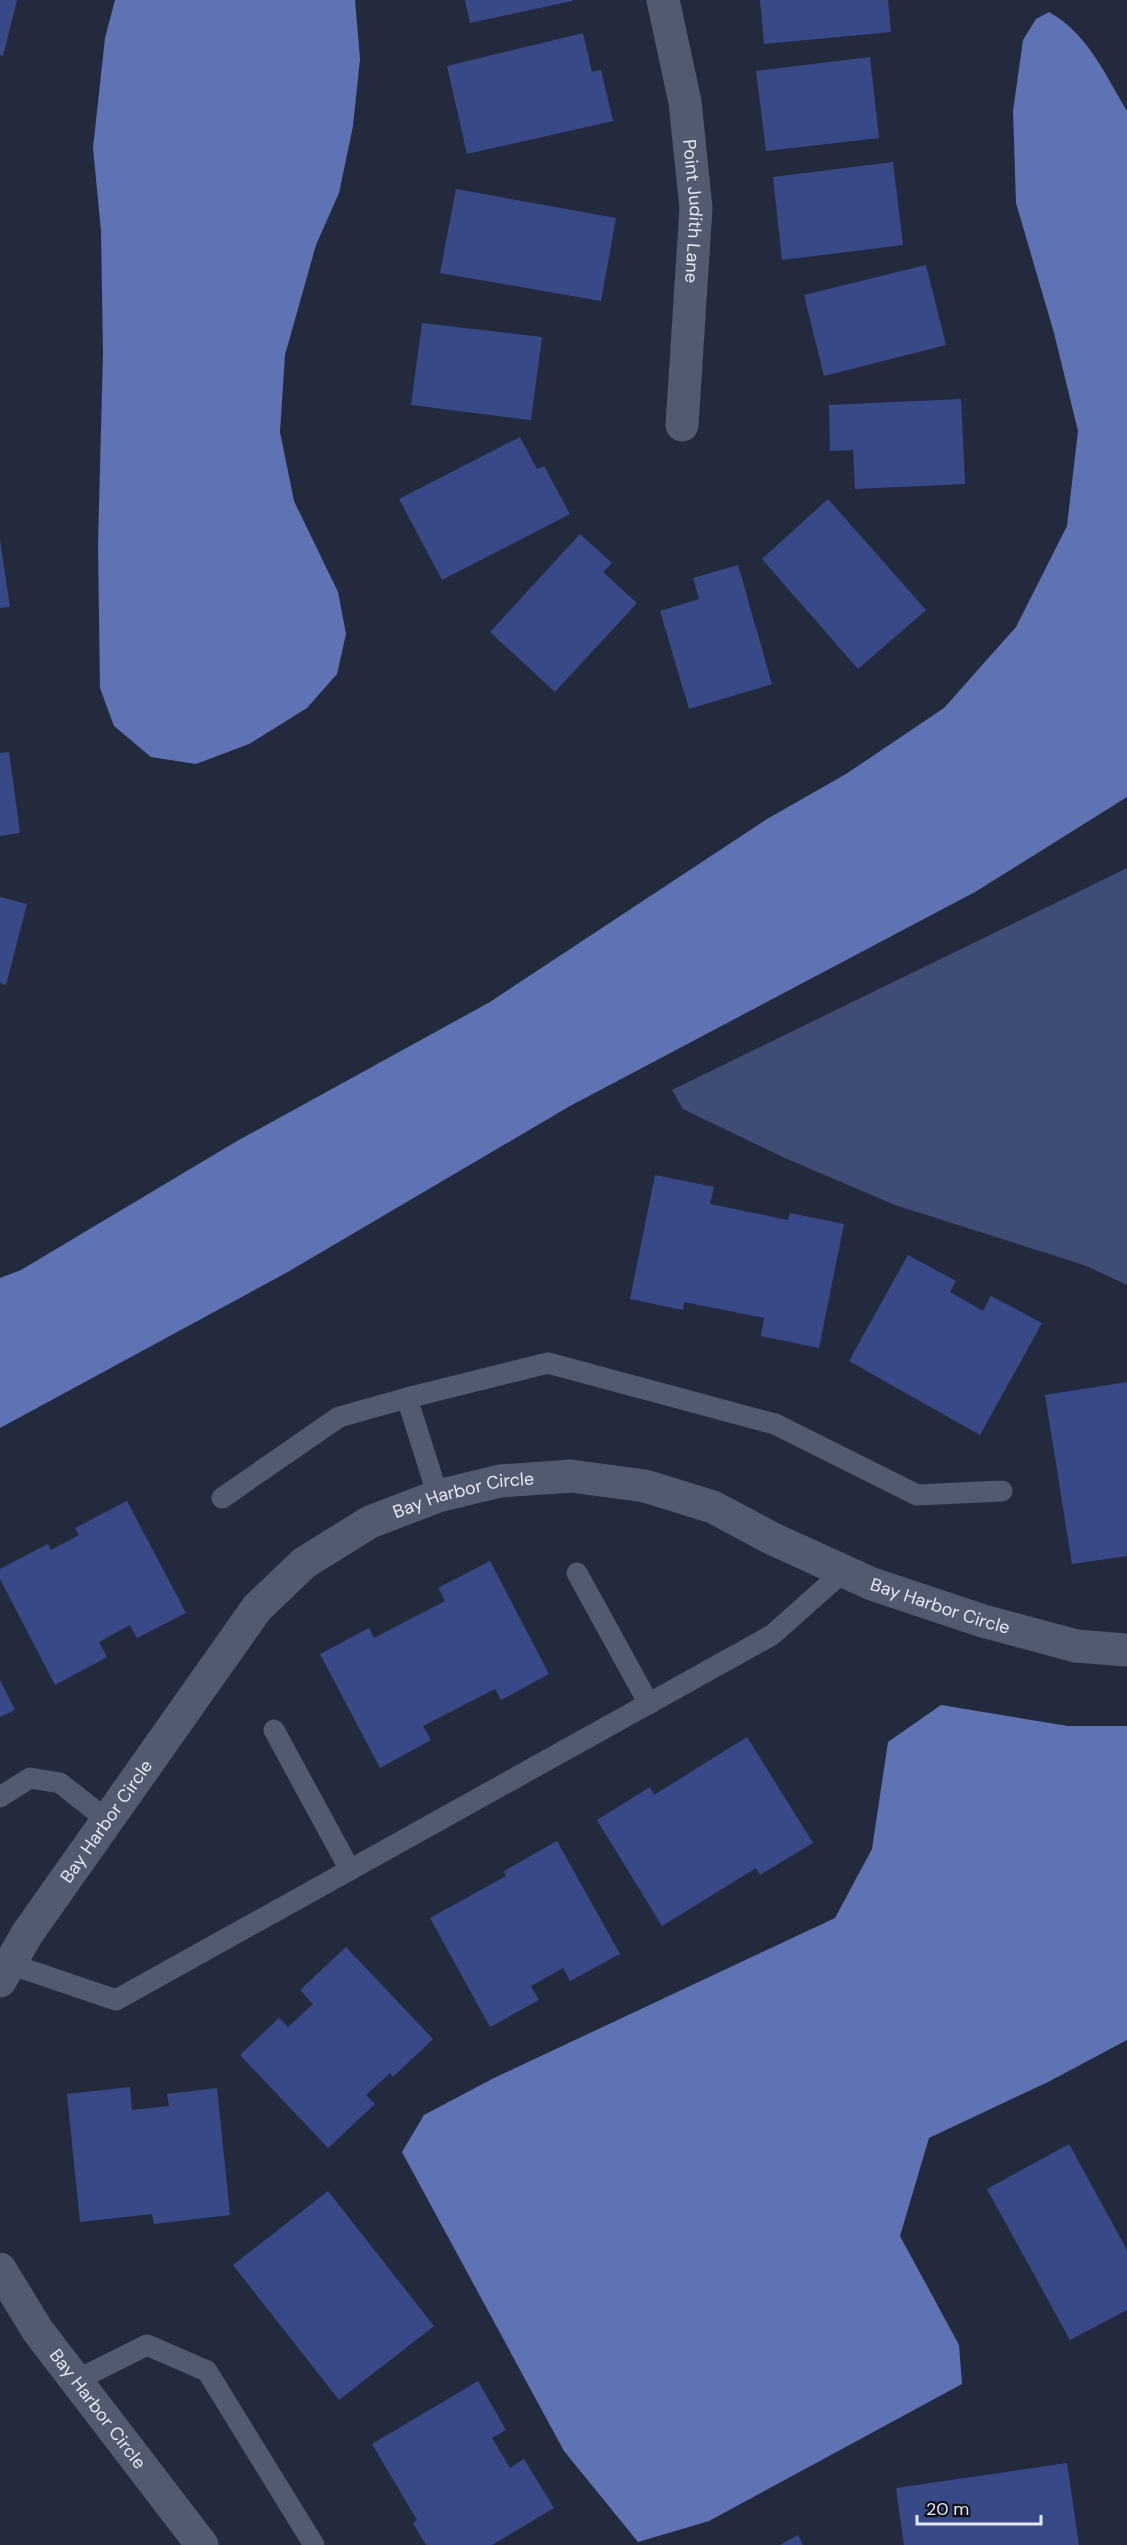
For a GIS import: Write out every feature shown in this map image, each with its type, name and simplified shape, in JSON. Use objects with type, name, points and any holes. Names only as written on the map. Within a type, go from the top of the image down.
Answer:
[{"type":"street","name":"Point Judith Lane","points":[[663,0],[685,102],[696,208],[682,425]]},
{"type":"street","name":"Bay Harbor Circle","points":[[5,1973],[27,1934],[257,1608],[304,1563],[322,1551],[370,1522],[438,1496],[500,1481],[571,1476],[645,1486],[713,1507],[773,1539],[872,1584],[983,1621],[1076,1646],[1127,1650]]},
{"type":"street","name":"Bay Harbor Circle","points":[[0,2269],[38,2331],[202,2545]]},
{"type":"lane","points":[[222,1498],[339,1417],[548,1363],[775,1424],[917,1495],[1002,1491]]},
{"type":"lane","points":[[407,1398],[438,1496]]},
{"type":"lane","points":[[5,1973],[116,2000],[772,1635],[844,1571]]},
{"type":"lane","points":[[577,1573],[650,1704]]},
{"type":"lane","points":[[274,1730],[350,1870]]},
{"type":"lane","points":[[0,1797],[30,1778],[60,1782],[108,1820]]},
{"type":"lane","points":[[76,2380],[147,2345],[207,2371],[314,2545]]},
{"type":"shaded area","points":[[115,0],[355,0],[360,59],[353,126],[339,193],[316,245],[285,355],[280,432],[294,501],[338,592],[346,634],[337,674],[307,708],[249,744],[196,764],[151,757],[114,726],[100,688],[98,545],[103,353],[101,231],[93,148],[105,38]]},
{"type":"shaded area","points":[[1049,12],[1074,31],[1085,43],[1127,111],[1127,797],[975,892],[570,1106],[286,1273],[0,1428],[0,1278],[21,1270],[237,1141],[490,1002],[767,819],[846,774],[944,708],[1016,627],[1067,526],[1078,431],[1054,333],[1016,203],[1013,111],[1023,40],[1036,19]]},
{"type":"shaded area","points":[[1127,868],[1127,1285],[1084,1265],[895,1205],[787,1159],[683,1109],[672,1090]]},
{"type":"shaded area","points":[[941,1705],[1068,1726],[1127,1726],[1127,2040],[1048,2082],[929,2138],[900,2236],[959,2345],[962,2384],[709,2521],[638,2542],[564,2451],[402,2152],[424,2115],[494,2078],[835,1918],[872,1849],[888,1742]]},
{"type":"building","points":[[0,0],[17,0],[3,56],[0,55]]},
{"type":"building","points":[[465,0],[572,0],[572,1],[470,23]]},
{"type":"building","points":[[760,0],[888,0],[891,32],[764,44]]},
{"type":"building","points":[[583,33],[592,72],[601,70],[613,121],[467,154],[447,66]]},
{"type":"building","points":[[870,57],[879,138],[766,151],[756,71]]},
{"type":"building","points":[[893,162],[903,245],[782,260],[773,177]]},
{"type":"building","points":[[456,189],[616,218],[601,301],[440,273]]},
{"type":"building","points":[[926,265],[946,345],[824,376],[804,295]]},
{"type":"building","points":[[422,323],[542,337],[531,420],[411,405]]},
{"type":"building","points":[[961,399],[965,484],[855,489],[853,450],[830,451],[829,405]]},
{"type":"building","points":[[520,437],[537,469],[544,466],[570,514],[442,580],[399,499]]},
{"type":"building","points":[[828,499],[926,610],[858,669],[762,559]]},
{"type":"building","points":[[580,534],[612,563],[603,572],[637,603],[555,692],[490,632]]},
{"type":"building","points":[[0,540],[10,607],[0,608]]},
{"type":"building","points":[[738,565],[772,684],[689,709],[660,611],[699,599],[693,578]]},
{"type":"building","points":[[9,752],[20,833],[0,836],[0,753]]},
{"type":"building","points":[[0,897],[27,904],[6,985],[0,983]]},
{"type":"building","points":[[655,1175],[714,1187],[710,1204],[788,1220],[790,1213],[844,1224],[819,1348],[761,1336],[764,1318],[684,1302],[683,1310],[630,1299]]},
{"type":"building","points":[[908,1255],[956,1281],[950,1292],[983,1311],[991,1296],[1042,1323],[980,1435],[849,1361]]},
{"type":"building","points":[[1127,1382],[1127,1556],[1072,1564],[1045,1395]]},
{"type":"building","points":[[127,1501],[186,1613],[137,1638],[130,1625],[99,1642],[107,1657],[55,1685],[0,1579],[0,1569],[48,1544],[51,1550],[79,1535],[75,1528]]},
{"type":"building","points":[[490,1561],[549,1674],[501,1700],[495,1689],[423,1726],[431,1740],[380,1768],[320,1654],[369,1628],[374,1638],[445,1601],[438,1588]]},
{"type":"building","points":[[0,1680],[15,1710],[0,1717]]},
{"type":"building","points":[[747,1737],[813,1843],[760,1875],[756,1868],[662,1926],[597,1820],[650,1787],[654,1795]]},
{"type":"building","points":[[557,1841],[620,1954],[570,1981],[563,1968],[531,1986],[539,2000],[490,2027],[430,1918],[506,1876],[504,1871]]},
{"type":"building","points":[[346,1947],[433,2039],[393,2077],[390,2073],[366,2095],[375,2104],[328,2148],[240,2055],[279,2018],[288,2027],[313,2004],[300,1990]]},
{"type":"building","points":[[130,2087],[132,2110],[169,2106],[167,2094],[217,2088],[230,2215],[154,2224],[152,2214],[80,2222],[67,2094]]},
{"type":"building","points":[[1069,2144],[1127,2250],[1127,2310],[1070,2340],[987,2189]]},
{"type":"building","points":[[328,2191],[434,2326],[339,2400],[233,2265]]},
{"type":"building","points":[[478,2381],[506,2430],[492,2438],[510,2468],[524,2459],[554,2508],[492,2545],[426,2545],[413,2523],[417,2520],[372,2444]]},
{"type":"building","points":[[1067,2463],[1079,2545],[904,2545],[896,2488]]},
{"type":"building","points":[[798,2535],[803,2545],[780,2545]]}]
